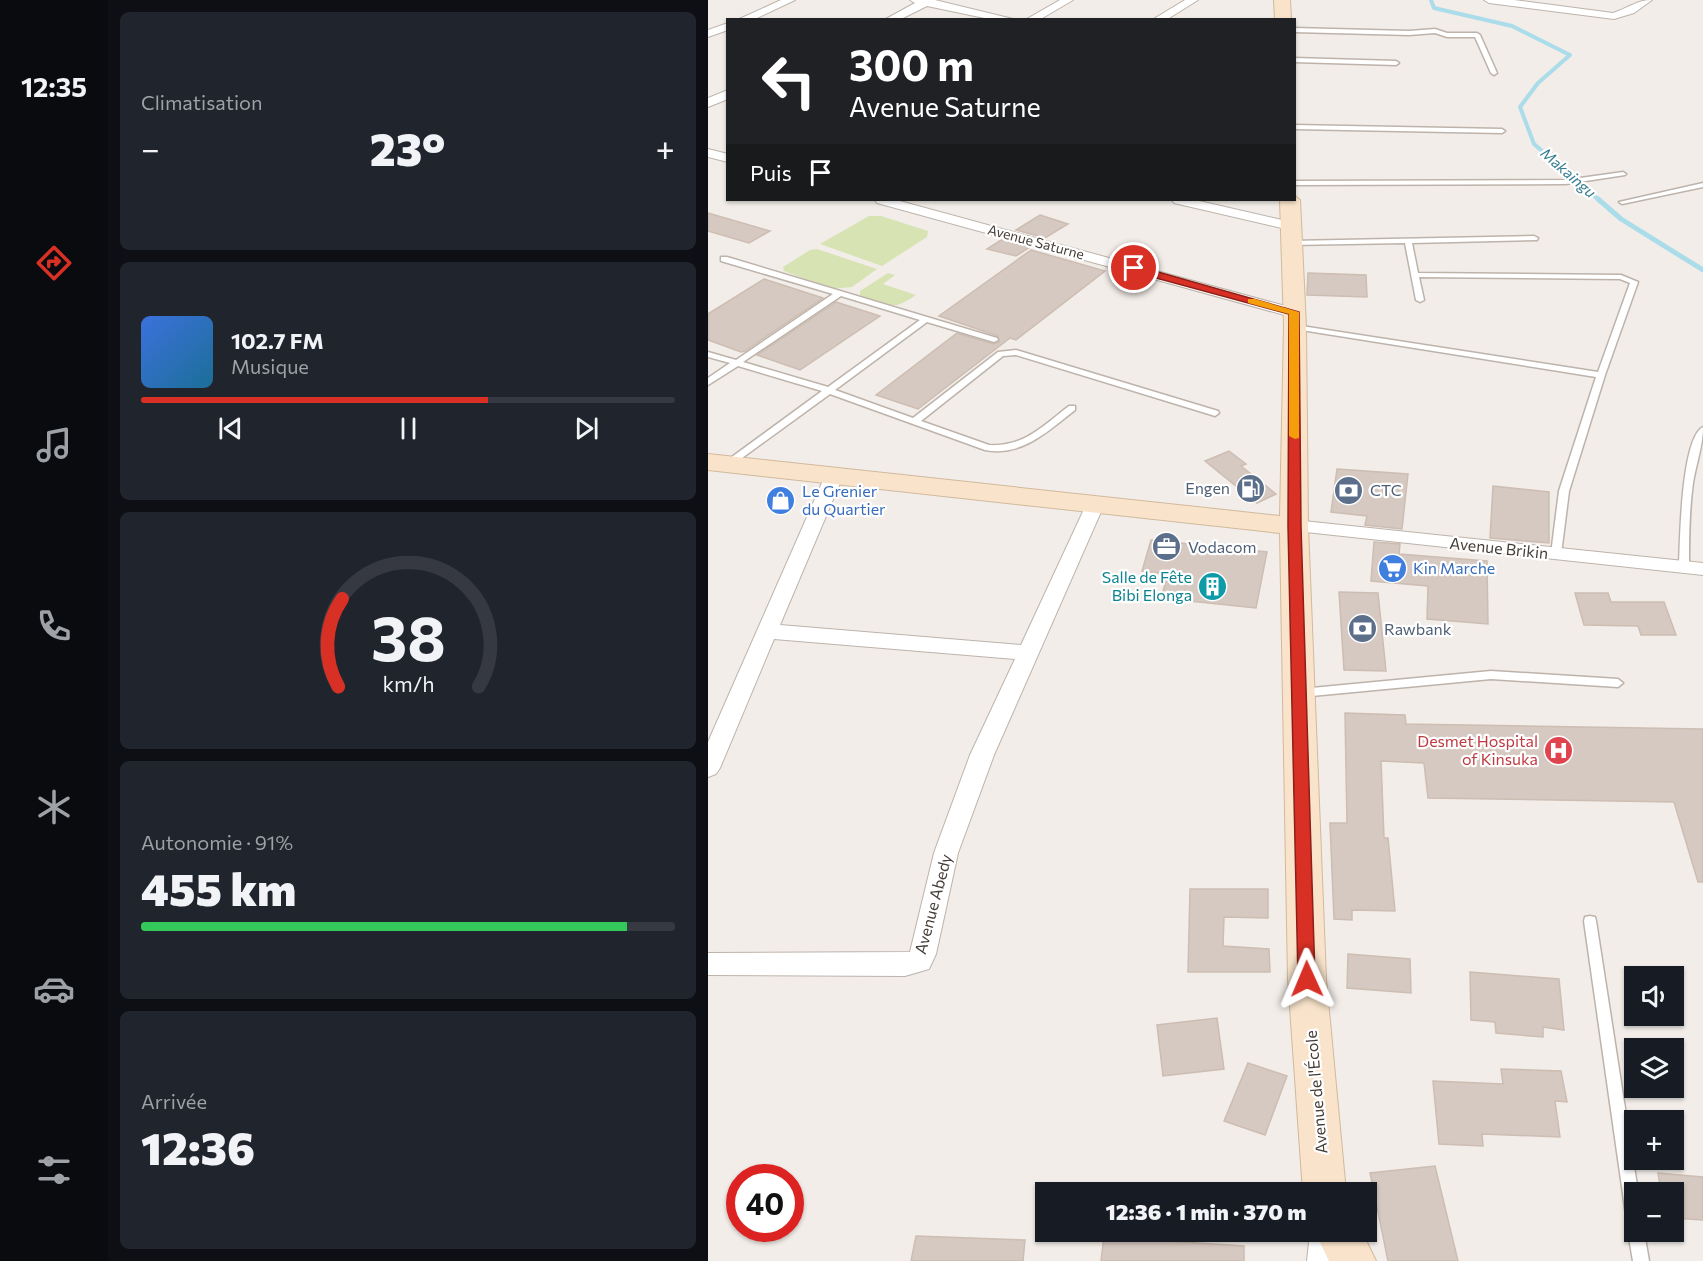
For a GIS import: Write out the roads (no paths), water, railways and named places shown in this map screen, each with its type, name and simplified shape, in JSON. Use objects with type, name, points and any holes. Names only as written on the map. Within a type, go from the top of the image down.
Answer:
[{"type":"main road","points":[[1282,0],[1283,18]]},
{"type":"main road","name":"Avenue de l'École","points":[[1290,201],[1294,320],[1294,526],[1307,979],[1324,1182]]},
{"type":"main road","points":[[718,463],[1294,526]]},
{"type":"main road","points":[[1343,1242],[1354,1261]]},
{"type":"street","points":[[747,18],[790,0]]},
{"type":"street","points":[[1034,18],[1068,0]]},
{"type":"street","points":[[1161,18],[1193,0]]},
{"type":"street","points":[[1489,0],[1614,16],[1623,14],[1647,0]]},
{"type":"street","points":[[1587,13],[1593,0]]},
{"type":"street","points":[[893,18],[924,1],[1003,18]]},
{"type":"street","points":[[708,34],[726,27]]},
{"type":"street","points":[[708,103],[726,95]]},
{"type":"street","points":[[708,153],[726,158]]},
{"type":"street","name":"Avenue Saturne","points":[[885,201],[1294,320]]},
{"type":"street","points":[[1182,201],[1290,235]]},
{"type":"street","points":[[708,768],[834,476]]},
{"type":"street","name":"Avenue Abedy","points":[[708,964],[905,965],[920,961],[945,854],[982,755],[1095,505]]},
{"type":"street","name":"Avenue Brikin","points":[[1294,526],[1693,568]]},
{"type":"street","points":[[766,631],[1030,653]]},
{"type":"street","points":[[1323,1261],[1324,1242]]},
{"type":"lane","points":[[1296,30],[1409,33],[1435,31],[1443,35],[1477,35],[1494,73]]},
{"type":"lane","points":[[1296,60],[1396,63]]},
{"type":"lane","points":[[1296,127],[1502,130]]},
{"type":"lane","points":[[1296,183],[1566,182],[1623,174]]},
{"type":"lane","points":[[1622,202],[1703,185]]},
{"type":"lane","points":[[1290,235],[1408,240],[1534,238]]},
{"type":"lane","points":[[1408,240],[1420,300]]},
{"type":"lane","points":[[724,259],[994,340]]},
{"type":"lane","points":[[1416,275],[1632,279],[1635,285],[1600,375],[1564,491],[1556,554]]},
{"type":"lane","points":[[708,382],[839,294]]},
{"type":"lane","points":[[718,463],[828,390],[925,320]]},
{"type":"lane","points":[[1294,320],[1600,375]]},
{"type":"lane","points":[[915,421],[1001,354],[1008,352],[1016,352],[1215,413]]},
{"type":"lane","points":[[708,354],[828,390],[988,448],[1001,450],[1026,442],[1072,408]]},
{"type":"lane","points":[[1693,568],[1686,493],[1692,460],[1703,430]]},
{"type":"lane","points":[[1300,693],[1491,675],[1618,683]]},
{"type":"lane","points":[[1590,921],[1629,1182]]},
{"type":"lane","points":[[1638,1242],[1641,1261]]},
{"type":"waterway","name":"Makaingu","points":[[1431,0],[1434,8],[1512,26],[1570,55],[1538,83],[1520,107],[1534,144],[1600,201]]},
{"type":"waterway","name":"Makaingu","points":[[1598,199],[1621,219],[1703,270]]},
{"type":"place","name":"Engen","points":[[1251,488]]},
{"type":"place","name":"CTC","points":[[1349,490]]},
{"type":"place","name":"Le Grenier du Quartier","points":[[781,500]]},
{"type":"place","name":"Vodacom","points":[[1167,547]]},
{"type":"place","name":"Kin Marche","points":[[1392,568]]},
{"type":"place","name":"Salle de Fête Bibi Elonga","points":[[1213,586]]},
{"type":"place","name":"Rawbank","points":[[1363,629]]},
{"type":"place","name":"Desmet Hospital of Kinsuka","points":[[1559,750]]}]
